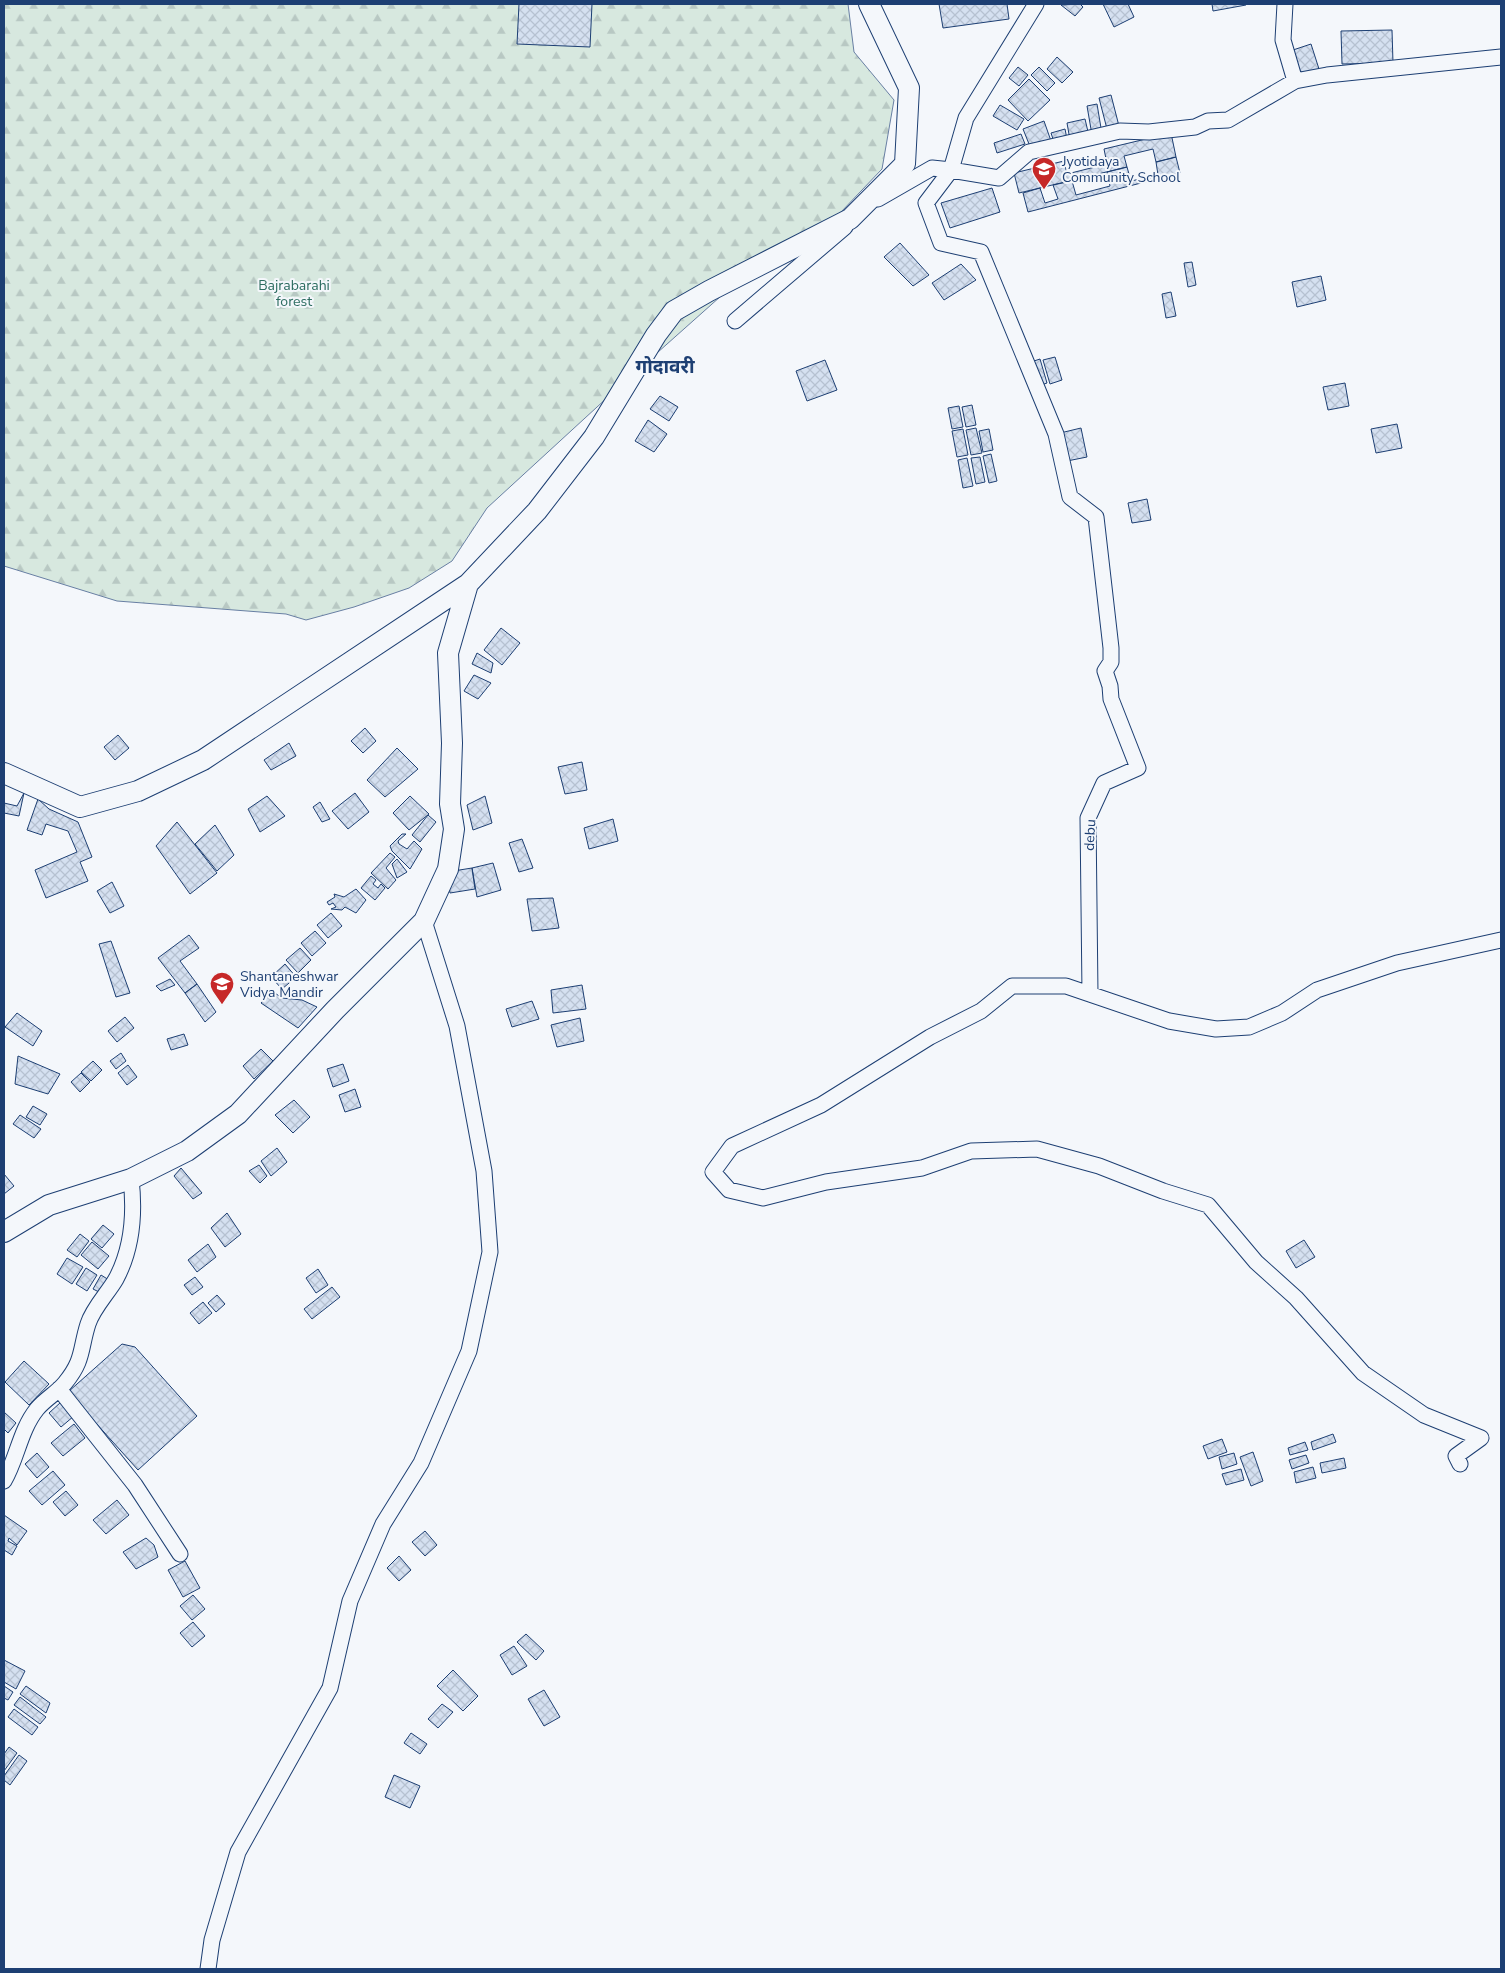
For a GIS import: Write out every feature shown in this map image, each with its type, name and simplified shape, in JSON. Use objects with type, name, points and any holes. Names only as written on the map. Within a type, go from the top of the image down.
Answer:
[{"type":"street","points":[[4,773],[80,807],[138,791],[203,760],[468,584],[537,511],[594,437],[656,335],[674,311],[709,291],[850,219],[905,164],[909,88],[868,4]]},
{"type":"street","points":[[951,170],[966,118],[1036,4]]},
{"type":"street","points":[[1285,4],[1283,40],[1295,81]]},
{"type":"street","points":[[735,321],[883,195],[932,168],[999,178],[1030,152],[1120,132],[1149,132],[1195,127],[1208,121],[1228,120],[1295,81],[1327,75],[1501,57]]},
{"type":"street","name":"debu","points":[[951,170],[926,203],[941,244],[981,252],[1056,434],[1070,497],[1096,517],[1111,648],[1111,662],[1105,671],[1110,686],[1111,699],[1138,768],[1104,783],[1088,818],[1090,994]]},
{"type":"street","points":[[4,1232],[49,1205],[131,1179],[187,1151],[238,1114],[335,1010],[424,921],[448,869],[454,828],[450,804],[452,748],[448,654],[468,584]]},
{"type":"street","points":[[208,1969],[212,1940],[238,1852],[330,1688],[350,1601],[383,1524],[421,1463],[470,1351],[490,1252],[484,1171],[457,1026],[424,921]]},
{"type":"street","points":[[1460,1464],[1456,1456],[1480,1438],[1424,1415],[1362,1373],[1296,1298],[1256,1262],[1208,1205],[1163,1191],[1099,1166],[1036,1148],[971,1151],[922,1168],[826,1182],[763,1198],[729,1190],[714,1172],[732,1146],[821,1105],[930,1037],[981,1011],[1012,986],[1066,986],[1169,1021],[1216,1029],[1249,1027],[1282,1013],[1318,990],[1344,981],[1397,963],[1501,940]]},
{"type":"street","points":[[4,1482],[13,1466],[19,1443],[37,1410],[59,1389],[81,1359],[88,1322],[116,1278],[125,1258],[134,1208],[131,1179]]},
{"type":"street","points":[[59,1389],[135,1485],[180,1554]]},
{"type":"green space","name":"Bajrabarahi forest","points":[[4,4],[848,4],[854,52],[894,100],[882,169],[841,212],[730,288],[621,385],[487,508],[452,561],[409,588],[354,607],[306,620],[286,614],[117,601],[4,566]]},
{"type":"building","points":[[519,4],[592,4],[590,47],[517,44]]},
{"type":"building","points":[[939,4],[1007,4],[1009,19],[943,28]]},
{"type":"building","points":[[1080,4],[1083,7],[1075,16],[1061,5]]},
{"type":"building","points":[[1103,4],[1128,4],[1134,17],[1114,27]]},
{"type":"building","points":[[1212,4],[1246,4],[1246,5],[1213,11]]},
{"type":"building","points":[[1392,30],[1393,63],[1342,64],[1341,31]]},
{"type":"building","points":[[1311,44],[1319,69],[1296,77],[1287,52]]},
{"type":"building","points":[[1057,57],[1073,72],[1062,83],[1047,69]]},
{"type":"building","points":[[1018,67],[1028,75],[1019,86],[1009,78]]},
{"type":"building","points":[[1039,67],[1055,83],[1047,91],[1031,75]]},
{"type":"building","points":[[1029,79],[1050,100],[1028,121],[1008,100]]},
{"type":"building","points":[[1111,95],[1119,126],[1107,129],[1099,98]]},
{"type":"building","points":[[1097,104],[1102,134],[1092,135],[1087,106]]},
{"type":"building","points":[[1000,105],[1024,119],[1017,130],[993,116]]},
{"type":"building","points":[[1085,119],[1089,136],[1070,140],[1067,123]]},
{"type":"building","points":[[1044,121],[1051,141],[1031,149],[1023,129]]},
{"type":"building","points":[[1065,129],[1067,139],[1054,142],[1051,133]]},
{"type":"building","points":[[1171,133],[1176,157],[1156,162],[1153,149],[1124,156],[1127,167],[1019,193],[1014,173],[1064,161],[1067,174],[1107,164],[1104,149]]},
{"type":"building","points":[[1021,134],[1025,144],[997,153],[994,143]]},
{"type":"building","points":[[1176,157],[1180,173],[1028,212],[1023,193],[1040,188],[1045,203],[1058,199],[1053,185],[1072,181],[1076,195],[1110,186],[1107,172],[1127,167],[1131,181],[1158,175],[1156,162]]},
{"type":"building","points":[[992,188],[1000,212],[950,228],[941,203]]},
{"type":"building","points":[[900,243],[929,275],[913,286],[884,257]]},
{"type":"building","points":[[1192,262],[1196,285],[1188,287],[1184,263]]},
{"type":"building","points":[[961,264],[976,280],[944,300],[932,283]]},
{"type":"building","points":[[1321,276],[1326,300],[1297,307],[1292,282]]},
{"type":"building","points":[[1171,292],[1176,316],[1166,318],[1162,294]]},
{"type":"building","points":[[1055,357],[1062,380],[1050,384],[1043,360]]},
{"type":"building","points":[[1040,359],[1047,383],[1036,387],[1028,363]]},
{"type":"building","points":[[825,360],[837,390],[807,401],[796,371]]},
{"type":"building","points":[[1345,383],[1349,406],[1328,410],[1323,387]]},
{"type":"building","points":[[660,396],[678,407],[669,421],[650,409]]},
{"type":"building","points":[[972,405],[976,425],[966,427],[962,407]]},
{"type":"building","points":[[959,406],[963,427],[952,429],[948,408]]},
{"type":"building","points":[[648,420],[667,434],[654,452],[635,441]]},
{"type":"building","points":[[1397,424],[1402,448],[1376,453],[1371,429]]},
{"type":"building","points":[[976,428],[982,453],[971,455],[966,430]]},
{"type":"building","points":[[1081,428],[1087,457],[1062,462],[1056,434]]},
{"type":"building","points":[[963,429],[968,455],[957,457],[952,431]]},
{"type":"building","points":[[989,429],[993,450],[983,452],[979,431]]},
{"type":"building","points":[[991,454],[997,481],[989,483],[983,456]]},
{"type":"building","points":[[980,457],[985,482],[976,484],[971,458]]},
{"type":"building","points":[[967,458],[973,486],[963,488],[958,460]]},
{"type":"building","points":[[1147,499],[1151,520],[1132,523],[1128,503]]},
{"type":"building","points":[[501,628],[520,643],[502,665],[484,650]]},
{"type":"building","points":[[477,653],[493,663],[491,673],[472,664]]},
{"type":"building","points":[[474,675],[491,683],[478,699],[464,691]]},
{"type":"building","points":[[365,728],[376,741],[363,753],[351,741]]},
{"type":"building","points":[[118,735],[129,748],[115,760],[104,747]]},
{"type":"building","points":[[289,743],[296,756],[271,770],[264,760]]},
{"type":"building","points":[[397,748],[418,769],[385,797],[367,780]]},
{"type":"building","points":[[582,762],[587,790],[565,794],[558,767]]},
{"type":"building","points":[[24,793],[19,816],[4,813],[4,803],[17,806]]},
{"type":"building","points":[[355,793],[369,812],[348,829],[332,811]]},
{"type":"building","points":[[267,796],[285,816],[260,832],[248,809]]},
{"type":"building","points":[[410,796],[429,814],[409,830],[393,813]]},
{"type":"building","points":[[485,796],[492,823],[473,830],[467,805]]},
{"type":"building","points":[[38,799],[49,809],[78,822],[92,857],[80,862],[88,881],[46,898],[35,870],[77,852],[68,831],[46,824],[42,835],[27,830]]},
{"type":"building","points":[[320,802],[330,819],[322,822],[313,807]]},
{"type":"building","points":[[428,815],[436,822],[420,842],[412,835]]},
{"type":"building","points":[[613,819],[618,841],[589,849],[584,828]]},
{"type":"building","points":[[177,822],[217,873],[190,894],[156,846]]},
{"type":"building","points":[[215,825],[234,855],[217,871],[195,844]]},
{"type":"building","points":[[402,834],[406,834],[398,841],[399,844],[407,849],[414,841],[422,849],[410,869],[392,851],[390,846]]},
{"type":"building","points":[[522,839],[533,868],[519,872],[509,843]]},
{"type":"building","points":[[390,853],[395,857],[386,868],[396,880],[388,889],[371,873]]},
{"type":"building","points":[[397,859],[407,872],[397,878],[392,864]]},
{"type":"building","points":[[493,863],[501,890],[477,897],[472,868]]},
{"type":"building","points":[[472,868],[475,889],[450,893],[447,872]]},
{"type":"building","points":[[371,876],[376,880],[373,884],[378,888],[381,884],[385,888],[375,900],[361,888]]},
{"type":"building","points":[[112,882],[124,906],[110,913],[97,891]]},
{"type":"building","points":[[356,889],[366,900],[356,913],[345,907],[342,910],[331,909],[336,907],[333,903],[329,905],[327,902],[335,897],[334,894],[344,897]]},
{"type":"building","points":[[553,898],[559,928],[532,931],[527,899]]},
{"type":"building","points":[[331,913],[342,926],[328,938],[317,925]]},
{"type":"building","points":[[315,931],[326,943],[312,956],[301,943]]},
{"type":"building","points":[[189,935],[199,948],[180,961],[197,984],[185,993],[158,958]]},
{"type":"building","points":[[111,941],[130,993],[116,997],[99,944]]},
{"type":"building","points":[[300,948],[311,960],[298,973],[286,960]]},
{"type":"building","points":[[285,964],[296,977],[282,989],[271,977]]},
{"type":"building","points":[[170,979],[175,985],[161,991],[156,986]]},
{"type":"building","points":[[197,984],[216,1012],[205,1022],[185,993]]},
{"type":"building","points":[[582,985],[586,1009],[553,1013],[551,990]]},
{"type":"building","points":[[272,991],[282,998],[302,1000],[317,1007],[298,1028],[261,1003]]},
{"type":"building","points":[[532,1001],[539,1019],[512,1027],[506,1009]]},
{"type":"building","points":[[17,1013],[42,1031],[33,1046],[5,1027]]},
{"type":"building","points":[[125,1017],[134,1028],[117,1042],[108,1031]]},
{"type":"building","points":[[580,1018],[584,1041],[557,1047],[551,1025]]},
{"type":"building","points":[[184,1034],[188,1045],[171,1050],[167,1039]]},
{"type":"building","points":[[261,1049],[273,1061],[254,1079],[243,1066]]},
{"type":"building","points":[[121,1053],[126,1061],[116,1069],[110,1061]]},
{"type":"building","points":[[18,1056],[60,1074],[48,1094],[15,1084]]},
{"type":"building","points":[[93,1061],[102,1070],[91,1081],[81,1072]]},
{"type":"building","points":[[343,1064],[349,1081],[333,1087],[327,1069]]},
{"type":"building","points":[[128,1065],[137,1077],[127,1085],[118,1073]]},
{"type":"building","points":[[81,1073],[90,1082],[80,1092],[71,1082]]},
{"type":"building","points":[[355,1089],[361,1107],[345,1112],[339,1095]]},
{"type":"building","points":[[294,1100],[310,1117],[293,1133],[275,1115]]},
{"type":"building","points":[[33,1106],[47,1114],[40,1125],[26,1117]]},
{"type":"building","points":[[20,1115],[41,1129],[34,1138],[13,1124]]},
{"type":"building","points":[[277,1148],[287,1162],[271,1176],[261,1161]]},
{"type":"building","points":[[259,1165],[267,1176],[260,1183],[249,1171]]},
{"type":"building","points":[[181,1168],[202,1193],[193,1199],[174,1176]]},
{"type":"building","points":[[4,1174],[14,1186],[4,1194]]},
{"type":"building","points":[[227,1213],[241,1234],[225,1247],[211,1228]]},
{"type":"building","points":[[103,1225],[114,1234],[102,1248],[91,1239]]},
{"type":"building","points":[[80,1234],[89,1241],[77,1257],[67,1250]]},
{"type":"building","points":[[1304,1240],[1315,1257],[1296,1268],[1286,1251]]},
{"type":"building","points":[[92,1242],[109,1256],[98,1269],[81,1255]]},
{"type":"building","points":[[208,1244],[216,1257],[197,1272],[188,1260]]},
{"type":"building","points":[[67,1258],[83,1267],[72,1284],[57,1274]]},
{"type":"building","points":[[86,1268],[97,1275],[87,1291],[76,1284]]},
{"type":"building","points":[[318,1269],[328,1285],[316,1293],[306,1278]]},
{"type":"building","points":[[101,1275],[109,1280],[101,1293],[93,1289]]},
{"type":"building","points":[[195,1277],[203,1287],[192,1295],[184,1285]]},
{"type":"building","points":[[332,1287],[340,1297],[312,1319],[304,1309]]},
{"type":"building","points":[[217,1295],[225,1304],[216,1312],[208,1303]]},
{"type":"building","points":[[203,1302],[212,1313],[199,1324],[190,1313]]},
{"type":"building","points":[[122,1344],[135,1347],[197,1416],[138,1470],[68,1392]]},
{"type":"building","points":[[24,1361],[49,1384],[29,1405],[5,1382]]},
{"type":"building","points":[[61,1402],[74,1416],[61,1427],[49,1413]]},
{"type":"building","points":[[4,1412],[16,1423],[8,1433],[4,1429]]},
{"type":"building","points":[[74,1424],[85,1438],[63,1456],[51,1443]]},
{"type":"building","points":[[1333,1434],[1336,1442],[1313,1450],[1311,1442]]},
{"type":"building","points":[[1222,1439],[1227,1452],[1208,1459],[1203,1446]]},
{"type":"building","points":[[1305,1442],[1308,1450],[1290,1455],[1288,1448]]},
{"type":"building","points":[[1253,1452],[1263,1481],[1251,1486],[1240,1457]]},
{"type":"building","points":[[37,1453],[49,1467],[37,1478],[25,1464]]},
{"type":"building","points":[[1234,1453],[1237,1464],[1222,1469],[1219,1457]]},
{"type":"building","points":[[1306,1455],[1309,1463],[1292,1469],[1289,1460]]},
{"type":"building","points":[[1344,1458],[1346,1468],[1322,1473],[1320,1463]]},
{"type":"building","points":[[1313,1467],[1316,1478],[1296,1483],[1294,1472]]},
{"type":"building","points":[[1241,1469],[1244,1480],[1226,1485],[1222,1474]]},
{"type":"building","points":[[53,1471],[65,1485],[42,1505],[29,1491]]},
{"type":"building","points":[[66,1491],[78,1505],[65,1516],[53,1502]]},
{"type":"building","points":[[117,1500],[129,1515],[106,1534],[93,1520]]},
{"type":"building","points":[[4,1515],[27,1531],[17,1545],[9,1538],[8,1541],[17,1546],[12,1555],[4,1550]]},
{"type":"building","points":[[425,1531],[437,1545],[425,1556],[412,1542]]},
{"type":"building","points":[[146,1538],[154,1545],[158,1557],[136,1569],[123,1552]]},
{"type":"building","points":[[399,1556],[411,1570],[399,1581],[387,1568]]},
{"type":"building","points":[[185,1561],[200,1588],[183,1597],[168,1570]]},
{"type":"building","points":[[193,1595],[205,1609],[192,1620],[180,1606]]},
{"type":"building","points":[[193,1622],[205,1636],[192,1647],[180,1633]]},
{"type":"building","points":[[526,1634],[544,1651],[536,1660],[517,1642]]},
{"type":"building","points":[[514,1646],[527,1666],[512,1675],[500,1655]]},
{"type":"building","points":[[4,1660],[25,1671],[16,1689],[4,1682]]},
{"type":"building","points":[[453,1670],[478,1696],[463,1711],[437,1686]]},
{"type":"building","points":[[4,1686],[13,1692],[8,1700],[4,1698]]},
{"type":"building","points":[[26,1686],[50,1703],[46,1713],[20,1694]]},
{"type":"building","points":[[544,1690],[560,1717],[544,1726],[528,1699]]},
{"type":"building","points":[[20,1697],[46,1717],[40,1724],[14,1705]]},
{"type":"building","points":[[442,1704],[453,1712],[438,1728],[428,1719]]},
{"type":"building","points":[[14,1709],[38,1727],[32,1735],[8,1717]]},
{"type":"building","points":[[411,1733],[427,1744],[420,1754],[404,1743]]},
{"type":"building","points":[[9,1747],[17,1753],[4,1771],[4,1754]]},
{"type":"building","points":[[19,1755],[27,1761],[10,1785],[4,1780],[4,1776]]},
{"type":"building","points":[[394,1775],[420,1786],[410,1808],[385,1797]]},
{"type":"place","name":"Jyotidaya Community School","points":[[1044,190]]},
{"type":"place","name":"Shantaneshwar Vidya Mandir","points":[[222,1005]]},
{"type":"district","name":"गोदावरी","points":[[665,367]]}]
